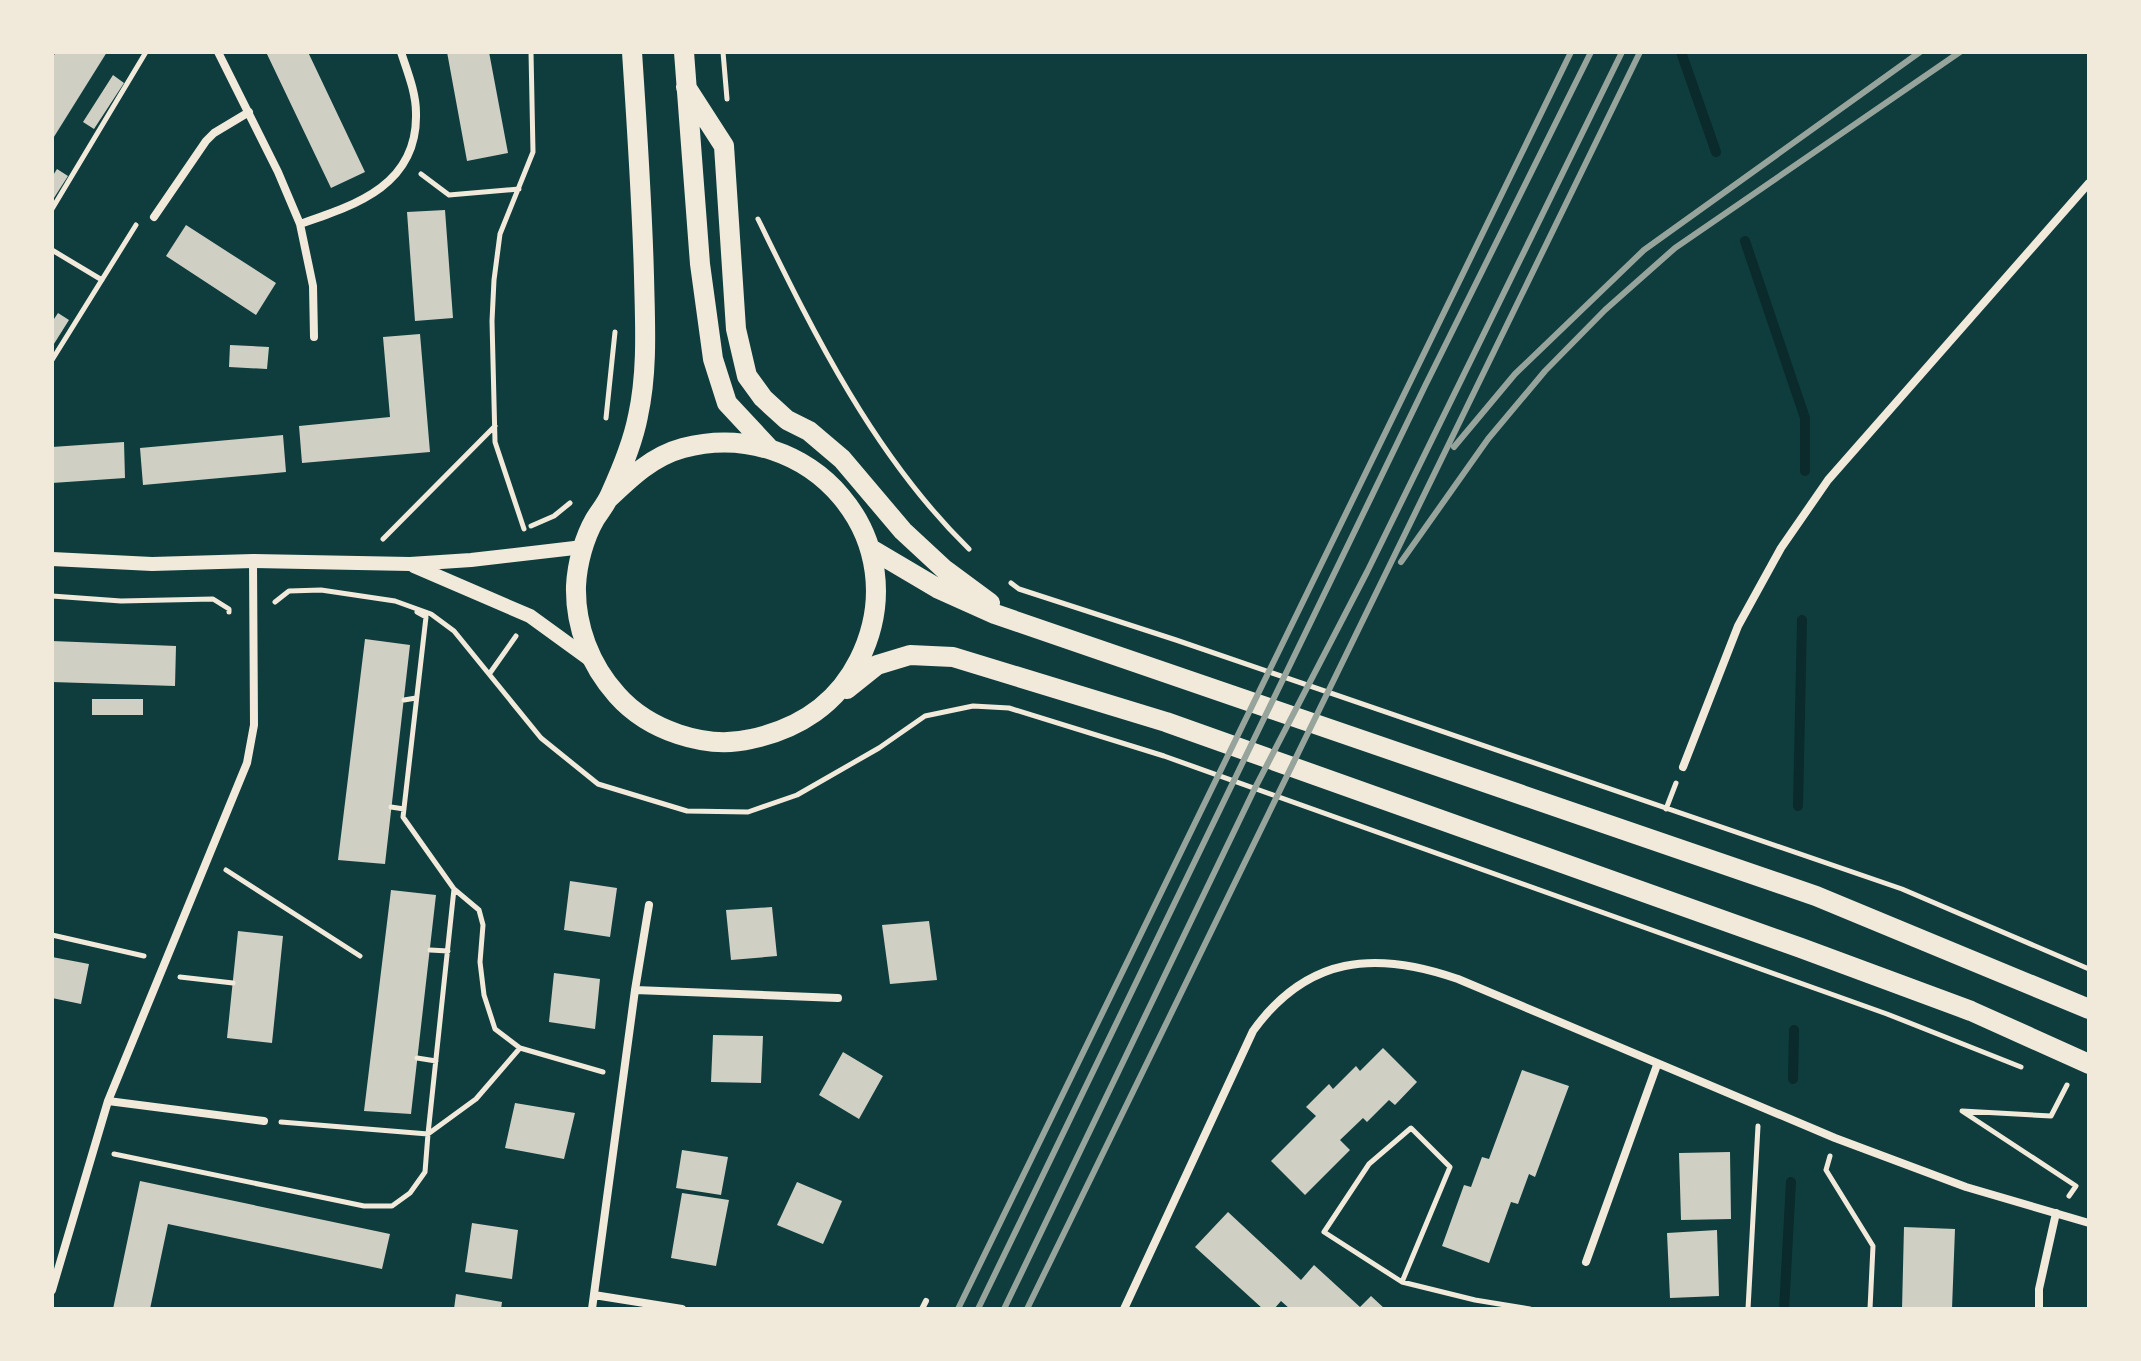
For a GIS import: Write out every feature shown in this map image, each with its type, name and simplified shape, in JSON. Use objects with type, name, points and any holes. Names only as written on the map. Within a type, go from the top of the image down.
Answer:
[{"type":"main road","points":[[609,498],[638,418],[646,351],[632,52]]},
{"type":"main road","points":[[684,52],[700,264],[713,359],[727,403],[768,447]]},
{"type":"main road","points":[[686,87],[724,146],[736,329],[747,376],[763,398],[787,420],[809,431],[842,459],[903,531],[944,569],[1016,622]]},
{"type":"main road","points":[[819,711],[850,678],[870,638],[877,594],[871,549],[849,504],[813,468],[768,447],[724,441],[681,448],[641,468],[609,498],[593,521],[583,547],[576,585],[579,624],[592,661],[618,696],[652,723],[694,739],[737,742],[780,733],[819,711],[877,665],[910,655],[953,657],[1166,722],[1385,799],[1957,1006],[2089,1064]]},
{"type":"main road","points":[[871,549],[937,588],[1016,622],[1816,896],[2089,1009]]},
{"type":"street","points":[[218,52],[300,224],[313,286],[314,337]]},
{"type":"street","points":[[300,224],[363,201],[379,191],[404,162],[416,128],[416,112],[401,52]]},
{"type":"street","points":[[154,217],[206,141],[249,112]]},
{"type":"street","points":[[1683,767],[1738,626],[1781,548],[1828,480],[2089,183]]},
{"type":"street","points":[[52,559],[152,564],[253,561],[410,564],[583,547]]},
{"type":"street","points":[[52,1290],[108,1101],[247,763],[254,725],[253,561]]},
{"type":"street","points":[[410,564],[530,616],[592,661]]},
{"type":"street","points":[[592,1309],[649,905]]},
{"type":"street","points":[[1138,1309],[1125,1307],[1253,1031],[1281,997],[1319,973],[1363,964],[1387,963],[1434,971],[1835,1138],[1966,1187],[2089,1223]]},
{"type":"street","points":[[635,990],[838,998]]},
{"type":"street","points":[[1586,1262],[1657,1065]]},
{"type":"street","points":[[108,1101],[264,1121]]},
{"type":"street","points":[[2039,1309],[2039,1289],[2056,1213]]},
{"type":"street","points":[[594,1295],[682,1309]]},
{"type":"lane","points":[[922,1309],[926,1301]]},
{"type":"path","points":[[52,209],[146,52]]},
{"type":"path","points":[[531,52],[533,152],[500,234],[494,280],[495,442],[524,529],[535,552]]},
{"type":"path","points":[[723,52],[727,100],[732,112]]},
{"type":"path","points":[[404,162],[449,195],[519,189]]},
{"type":"path","points":[[753,208],[805,315],[872,430],[941,522],[975,556]]},
{"type":"path","points":[[52,360],[136,225]]},
{"type":"path","points":[[52,250],[102,280]]},
{"type":"path","points":[[603,430],[615,325]]},
{"type":"path","points":[[357,565],[495,426]]},
{"type":"path","points":[[524,529],[554,516],[578,496]]},
{"type":"path","points":[[1008,581],[1019,589],[1902,889],[2089,969]]},
{"type":"path","points":[[52,596],[121,601],[213,599],[229,609],[232,627],[274,630],[274,602],[289,591],[321,590],[395,601],[431,614],[454,631],[541,738],[598,784],[687,811],[748,812],[797,795],[879,748],[925,716],[973,706],[1009,708],[1164,756],[1887,1014],[2025,1069]]},
{"type":"path","points":[[395,601],[426,617],[403,817],[454,889],[479,910],[483,925],[480,962],[484,995],[495,1029],[520,1048],[623,1078]]},
{"type":"path","points":[[490,673],[530,616]]},
{"type":"path","points":[[404,700],[416,698]]},
{"type":"path","points":[[391,807],[404,809]]},
{"type":"path","points":[[208,859],[360,956]]},
{"type":"path","points":[[93,1150],[364,1206],[392,1206],[410,1193],[425,1172],[454,889]]},
{"type":"path","points":[[52,935],[165,960]]},
{"type":"path","points":[[430,950],[448,951]]},
{"type":"path","points":[[159,974],[233,983]]},
{"type":"path","points":[[264,1121],[428,1134],[476,1099],[520,1048]]},
{"type":"path","points":[[417,1058],[436,1061]]},
{"type":"path","points":[[2053,1080],[2078,1090]]},
{"type":"path","points":[[2056,1213],[2076,1186],[1962,1111],[2051,1116],[2067,1085]]},
{"type":"path","points":[[1748,1309],[1760,1107]]},
{"type":"path","points":[[1402,1282],[1450,1167],[1411,1128],[1369,1164],[1324,1232],[1402,1282],[1475,1300],[1530,1309]]},
{"type":"path","points":[[1835,1138],[1826,1170],[1873,1246],[1870,1309]]},
{"type":"building","points":[[56,52],[107,52],[52,140],[52,58]]},
{"type":"building","points":[[266,52],[308,52],[365,172],[331,188]]},
{"type":"building","points":[[447,52],[489,52],[508,153],[467,161]]},
{"type":"building","points":[[113,75],[124,83],[94,129],[83,122]]},
{"type":"building","points":[[57,169],[68,176],[52,201],[52,177]]},
{"type":"building","points":[[445,210],[453,318],[415,321],[407,212]]},
{"type":"building","points":[[186,225],[276,283],[256,315],[166,256]]},
{"type":"building","points":[[58,313],[69,320],[52,347],[52,322]]},
{"type":"building","points":[[420,334],[430,452],[302,463],[299,426],[390,417],[383,337]]},
{"type":"building","points":[[230,345],[269,347],[267,369],[229,367]]},
{"type":"building","points":[[283,435],[286,472],[143,485],[140,448]]},
{"type":"building","points":[[124,442],[125,478],[52,483],[52,447]]},
{"type":"building","points":[[365,639],[410,645],[385,864],[338,860]]},
{"type":"building","points":[[52,641],[176,646],[175,686],[52,682]]},
{"type":"building","points":[[92,699],[143,699],[143,715],[92,715]]},
{"type":"building","points":[[570,881],[617,888],[610,937],[564,930]]},
{"type":"building","points":[[391,890],[436,895],[411,1114],[364,1111]]},
{"type":"building","points":[[772,907],[777,956],[731,960],[726,910]]},
{"type":"building","points":[[929,921],[937,980],[890,984],[882,925]]},
{"type":"building","points":[[238,931],[283,936],[272,1043],[227,1038]]},
{"type":"building","points":[[52,957],[89,964],[81,1004],[52,998]]},
{"type":"building","points":[[554,973],[600,979],[595,1029],[549,1022]]},
{"type":"building","points":[[713,1035],[763,1036],[761,1083],[711,1082]]},
{"type":"building","points":[[1383,1048],[1417,1082],[1395,1105],[1389,1100],[1367,1122],[1363,1118],[1340,1140],[1350,1150],[1305,1195],[1271,1161],[1316,1116],[1306,1107],[1329,1084],[1333,1089],[1356,1066],[1360,1071]]},
{"type":"building","points":[[843,1052],[883,1076],[859,1119],[819,1095]]},
{"type":"building","points":[[1522,1070],[1569,1086],[1535,1177],[1529,1174],[1518,1204],[1511,1202],[1489,1263],[1442,1246],[1464,1185],[1471,1187],[1482,1157],[1489,1159]]},
{"type":"building","points":[[515,1103],[575,1113],[564,1159],[505,1148]]},
{"type":"building","points":[[682,1150],[728,1157],[721,1195],[676,1188]]},
{"type":"building","points":[[1730,1152],[1731,1219],[1681,1220],[1679,1153]]},
{"type":"building","points":[[140,1181],[390,1234],[382,1269],[168,1224],[150,1309],[113,1309]]},
{"type":"building","points":[[797,1182],[842,1201],[823,1244],[777,1225]]},
{"type":"building","points":[[682,1193],[729,1200],[716,1266],[671,1258]]},
{"type":"building","points":[[1228,1212],[1301,1280],[1314,1265],[1360,1307],[1371,1296],[1385,1309],[1290,1309],[1281,1301],[1274,1309],[1263,1309],[1195,1247]]},
{"type":"building","points":[[472,1223],[518,1230],[512,1279],[465,1272]]},
{"type":"building","points":[[1904,1227],[1955,1229],[1952,1309],[1902,1309]]},
{"type":"building","points":[[1717,1230],[1719,1296],[1670,1298],[1667,1233]]},
{"type":"building","points":[[456,1294],[502,1302],[501,1309],[454,1309]]},
{"type":"waterway","points":[[1681,52],[1716,152]]},
{"type":"waterway","points":[[1745,241],[1805,418],[1805,471]]},
{"type":"waterway","points":[[1798,806],[1802,620]]},
{"type":"waterway","points":[[1793,1079],[1794,1030]]},
{"type":"waterway","points":[[1784,1309],[1791,1182]]},
{"type":"railway","points":[[958,1309],[1571,52]]},
{"type":"railway","points":[[978,1309],[1425,386],[1591,52]]},
{"type":"railway","points":[[1004,1309],[1255,788],[1367,572],[1622,52]]},
{"type":"railway","points":[[1027,1309],[1640,52]]},
{"type":"railway","points":[[1454,447],[1515,374],[1644,250],[1920,52]]},
{"type":"railway","points":[[1401,562],[1488,439],[1545,371],[1605,310],[1675,248],[1960,52]]}]
